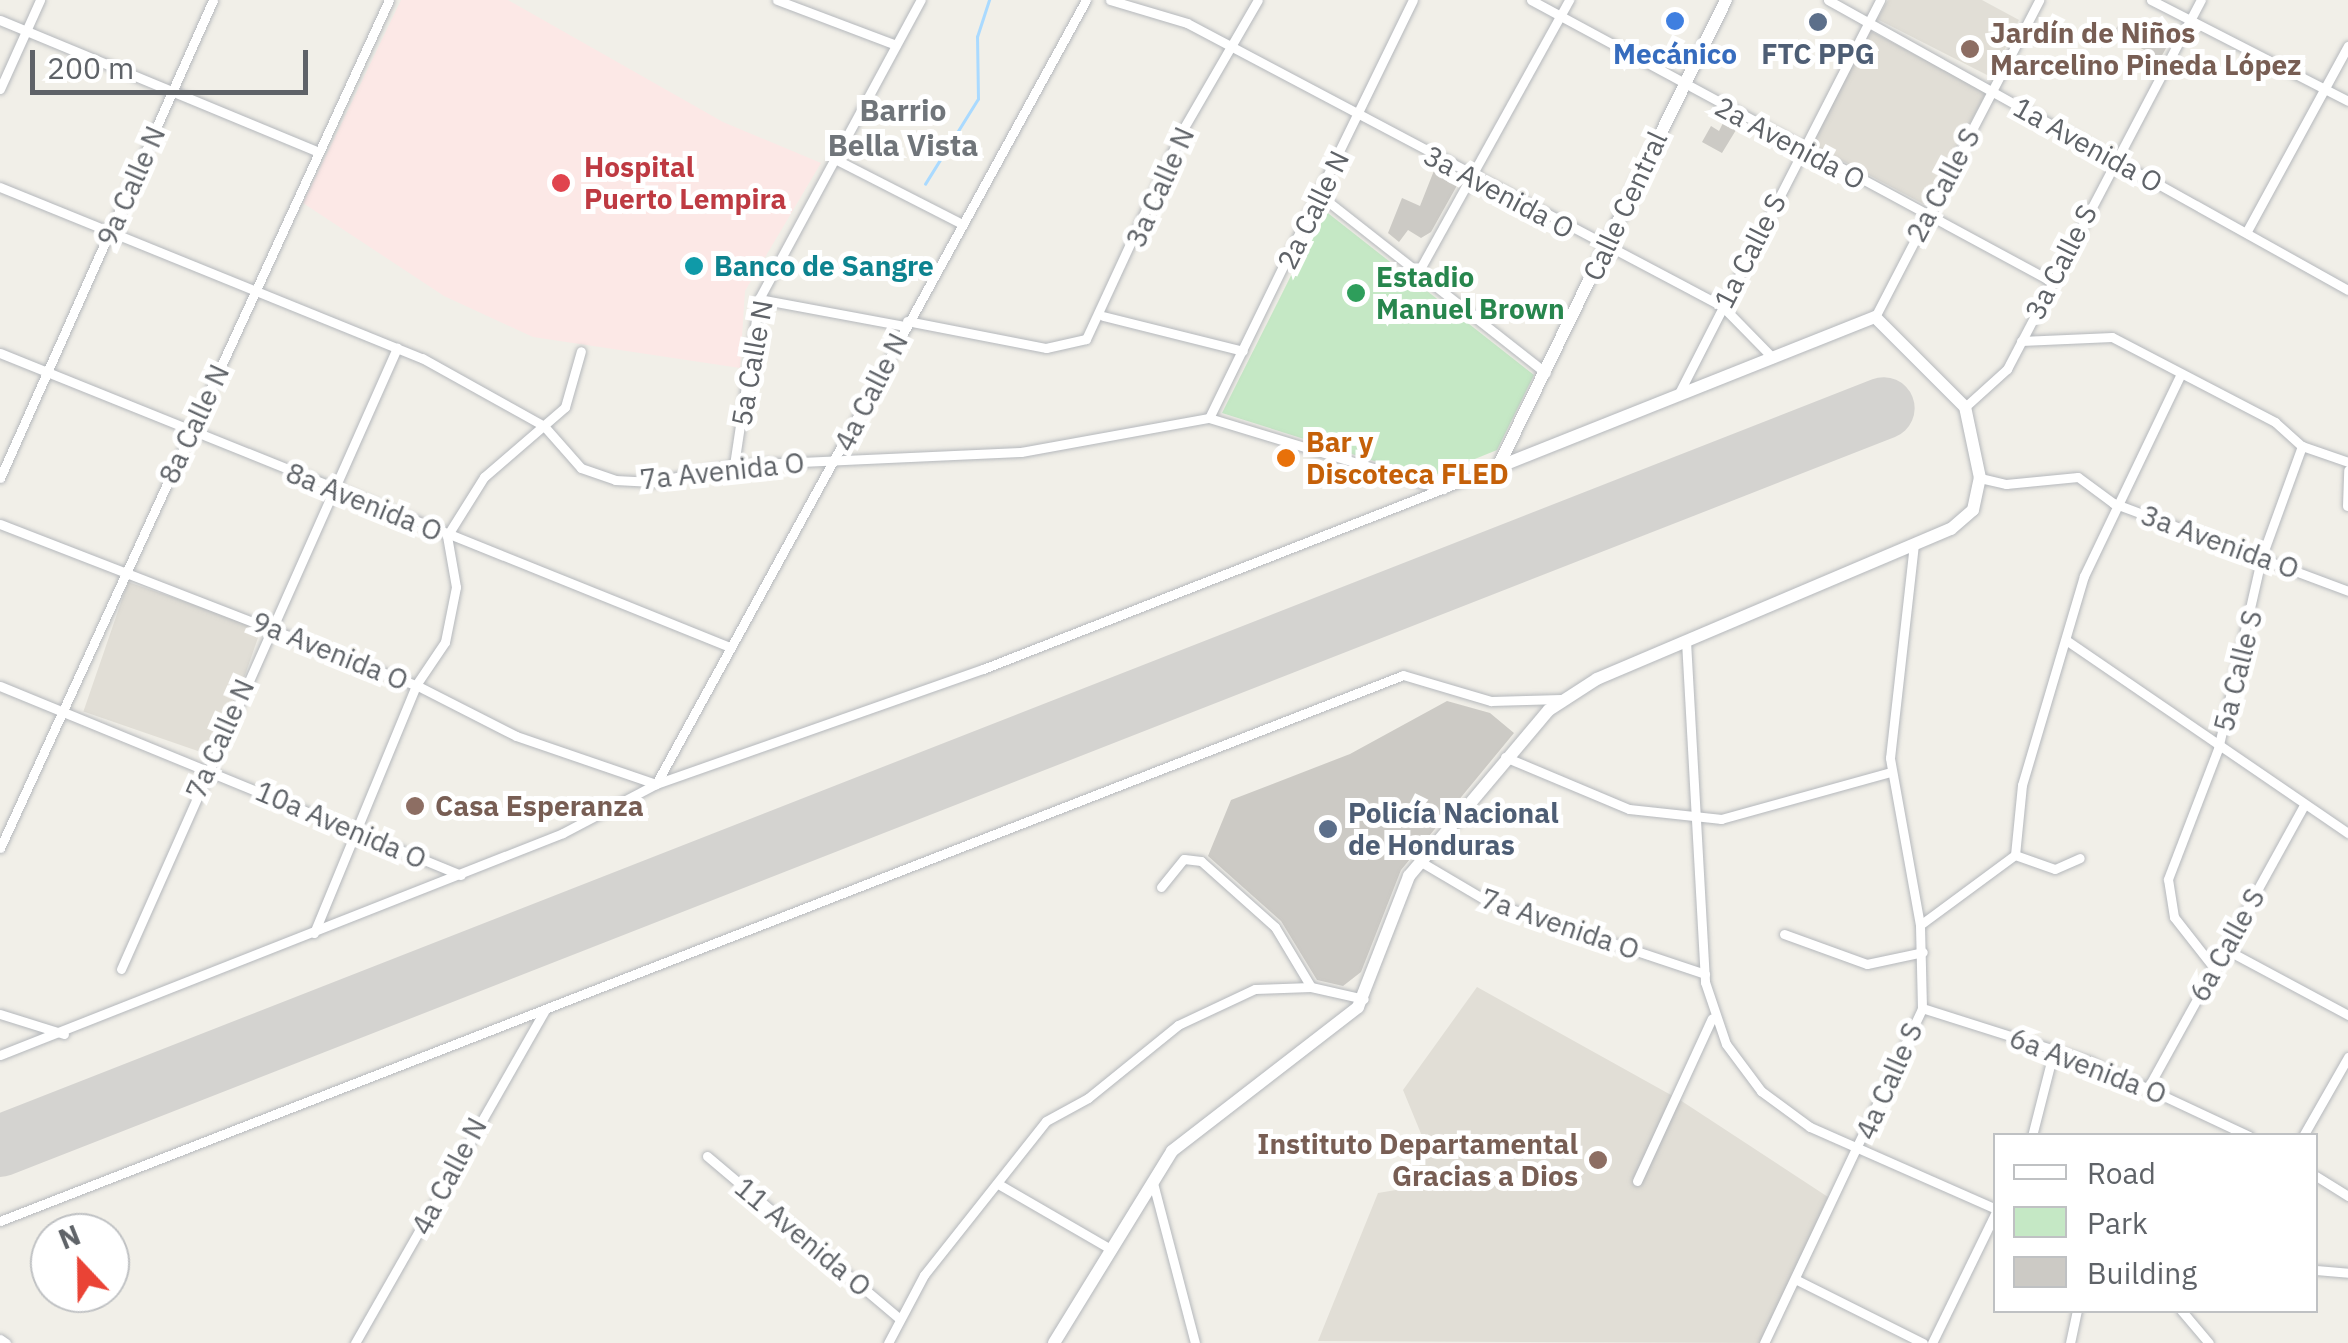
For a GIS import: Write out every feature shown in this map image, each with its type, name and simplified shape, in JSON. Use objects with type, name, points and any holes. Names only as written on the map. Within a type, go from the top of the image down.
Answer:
[{"type":"street","points":[[0,89],[40,0]]},
{"type":"street","name":"9a Calle N","points":[[48,372],[214,0]]},
{"type":"street","name":"8a Calle N","points":[[0,848],[389,0]]},
{"type":"street","points":[[777,0],[896,45]]},
{"type":"street","name":"5a Calle N","points":[[734,466],[758,299],[920,0]]},
{"type":"street","name":"4a Calle N","points":[[656,784],[837,460],[960,222],[1086,0]]},
{"type":"street","name":"3a Avenida O","points":[[1110,0],[1214,37],[1472,180],[1722,306],[1773,358]]},
{"type":"street","name":"3a Calle N","points":[[905,323],[1046,348],[1086,340],[1103,316],[1182,131],[1234,50],[1258,0]]},
{"type":"street","name":"2a Calle N","points":[[1209,418],[1360,116],[1413,0]]},
{"type":"street","name":"2a Avenida O","points":[[1531,0],[1680,85],[2051,281]]},
{"type":"street","points":[[1420,269],[1569,0]]},
{"type":"street","name":"Calle Central","points":[[1498,467],[1547,374],[1680,85],[1726,0]]},
{"type":"street","name":"1a Avenida O","points":[[1828,0],[2348,290]]},
{"type":"street","name":"1a Calle S","points":[[1677,398],[1880,0]]},
{"type":"street","name":"2a Calle S","points":[[1874,318],[2040,0]]},
{"type":"street","points":[[2151,0],[2348,101]]},
{"type":"street","name":"3a Calle S","points":[[1965,406],[2007,369],[2201,0]]},
{"type":"street","points":[[0,20],[319,152]]},
{"type":"street","points":[[2247,232],[2348,46]]},
{"type":"street","points":[[835,158],[960,222]]},
{"type":"street","name":"7a Avenida O","points":[[0,186],[397,348],[544,426],[581,468],[615,480],[652,482],[734,466],[1021,452],[1209,418],[1443,489]]},
{"type":"street","points":[[1320,196],[1420,269],[1547,374]]},
{"type":"street","points":[[758,299],[905,323]]},
{"type":"street","points":[[1103,316],[1243,351]]},
{"type":"street","points":[[0,1055],[64,1034],[460,875],[656,784],[983,669],[1874,318],[1965,406],[1980,478],[1970,514],[1914,545],[1561,699],[1505,757],[1421,862],[1401,894],[1364,999],[1193,1133],[1153,1183],[1054,1343]]},
{"type":"street","points":[[2021,341],[2112,336],[2180,376],[2275,422],[2302,446],[2348,462]]},
{"type":"street","name":"7a Calle N","points":[[121,969],[206,769],[336,491],[397,348]]},
{"type":"street","points":[[314,933],[416,686],[451,622],[456,587],[447,536],[484,477],[544,426],[576,389],[582,351]]},
{"type":"street","name":"8a Avenida O","points":[[0,353],[730,647]]},
{"type":"street","points":[[0,478],[48,372]]},
{"type":"street","points":[[1920,926],[2015,855],[2022,784],[2113,503],[2180,376]]},
{"type":"street","name":"5a Calle S","points":[[2214,968],[2184,934],[2166,894],[2218,749],[2262,556],[2302,446]]},
{"type":"street","points":[[2348,470],[2348,506]]},
{"type":"street","name":"3a Avenida O","points":[[1980,478],[2006,484],[2078,477],[2113,503],[2348,591]]},
{"type":"street","name":"9a Avenida O","points":[[0,524],[271,626],[416,686],[516,736],[656,784]]},
{"type":"street","name":"4a Calle S","points":[[1764,1343],[1922,1008],[1920,926],[1891,772],[1914,545]]},
{"type":"street","points":[[2066,640],[2152,694],[2218,749],[2348,833]]},
{"type":"street","points":[[1686,642],[1694,817],[1705,974],[1712,1018],[1761,1091],[1856,1154],[1993,1210]]},
{"type":"street","points":[[0,1221],[1402,675],[1490,700],[1561,699]]},
{"type":"street","name":"10a Avenida O","points":[[0,686],[460,875]]},
{"type":"street","points":[[1505,757],[1629,809],[1694,817],[1721,818],[1891,772]]},
{"type":"street","name":"6a Calle S","points":[[2149,1086],[2304,805]]},
{"type":"street","points":[[2015,855],[2055,869],[2080,858]]},
{"type":"street","points":[[1161,888],[1184,859],[1201,860],[1275,926],[1311,987]]},
{"type":"street","name":"7a Avenida O","points":[[1421,862],[1487,901],[1705,974]]},
{"type":"street","points":[[1784,934],[1868,964],[1923,952]]},
{"type":"street","points":[[2224,949],[2348,1014]]},
{"type":"street","points":[[888,1343],[899,1318],[1046,1120],[1088,1098],[1178,1024],[1255,989],[1311,987],[1364,999]]},
{"type":"street","name":"6a Avenida O","points":[[1922,1008],[2054,1050],[2149,1086],[2243,1133]]},
{"type":"street","name":"4a Calle N","points":[[355,1343],[546,1010]]},
{"type":"street","points":[[0,1014],[64,1034]]},
{"type":"street","points":[[1637,1181],[1712,1018]]},
{"type":"street","points":[[2033,1133],[2045,1108],[2054,1050]]},
{"type":"street","points":[[2305,1133],[2348,1057]]},
{"type":"street","name":"11 Avenida O","points":[[708,1156],[899,1318]]},
{"type":"street","points":[[2318,1177],[2348,1196]]},
{"type":"street","points":[[1153,1183],[1195,1343]]},
{"type":"street","points":[[1000,1184],[1112,1250]]},
{"type":"street","points":[[1932,1343],[1993,1217]]},
{"type":"street","points":[[2318,1270],[2348,1272]]},
{"type":"street","points":[[1795,1279],[1923,1343]]},
{"type":"street","points":[[2070,1343],[2077,1313]]},
{"type":"street","points":[[2184,1313],[2209,1343]]},
{"type":"shaded area","name":"Hospital Puerto Lempira","points":[[401,0],[508,0],[723,122],[821,163],[745,291],[740,368],[533,337],[444,296],[303,203]]},
{"type":"shaded area","name":"Jardín de Niños Marcelino Pineda López","points":[[1888,0],[1982,0],[2019,20],[1991,77],[1877,19]]},
{"type":"shaded area","points":[[1869,30],[1986,92],[1926,205],[1809,143]]},
{"type":"shaded area","points":[[128,582],[261,628],[217,757],[83,712]]},
{"type":"shaded area","name":"Instituto Departamental Gracias a Dios","points":[[1477,987],[1680,1100],[1828,1197],[1763,1343],[1318,1341],[1378,1193],[1402,1189],[1429,1153],[1403,1090]]},
{"type":"green space","name":"Estadio Manuel Brown","points":[[1324,210],[1534,375],[1497,450],[1428,478],[1222,413]]},
{"type":"building","points":[[2121,20],[2167,46],[2160,59],[2114,33]]},
{"type":"building","points":[[1723,123],[1736,130],[1722,153],[1702,142],[1711,126],[1719,131]]},
{"type":"building","points":[[1435,168],[1459,182],[1431,232],[1421,238],[1408,230],[1399,242],[1388,233],[1402,198],[1420,206]]},
{"type":"building","name":"Policía Nacional de Honduras","points":[[1447,701],[1490,713],[1514,733],[1401,870],[1361,972],[1343,986],[1317,980],[1281,921],[1208,856],[1231,800],[1350,754]]},
{"type":"waterway","points":[[925,184],[978,99],[977,37],[989,0]]},
{"type":"runway","points":[[0,1146],[1884,408]]},
{"type":"place","name":"Mecánico","points":[[1675,21]]},
{"type":"place","name":"FTC PPG","points":[[1818,22]]},
{"type":"place","name":"Jardín de Niños Marcelino Pineda López","points":[[1970,49]]},
{"type":"place","name":"Hospital Puerto Lempira","points":[[561,183]]},
{"type":"place","name":"Banco de Sangre","points":[[694,266]]},
{"type":"place","name":"Estadio Manuel Brown","points":[[1356,293]]},
{"type":"place","name":"Bar y Discoteca FLED","points":[[1286,458]]},
{"type":"place","name":"Casa Esperanza","points":[[415,806]]},
{"type":"place","name":"Policía Nacional de Honduras","points":[[1328,829]]},
{"type":"place","name":"Instituto Departamental Gracias a Dios","points":[[1598,1160]]},
{"type":"district","name":"Barrio Bella Vista","points":[[903,127]]}]
